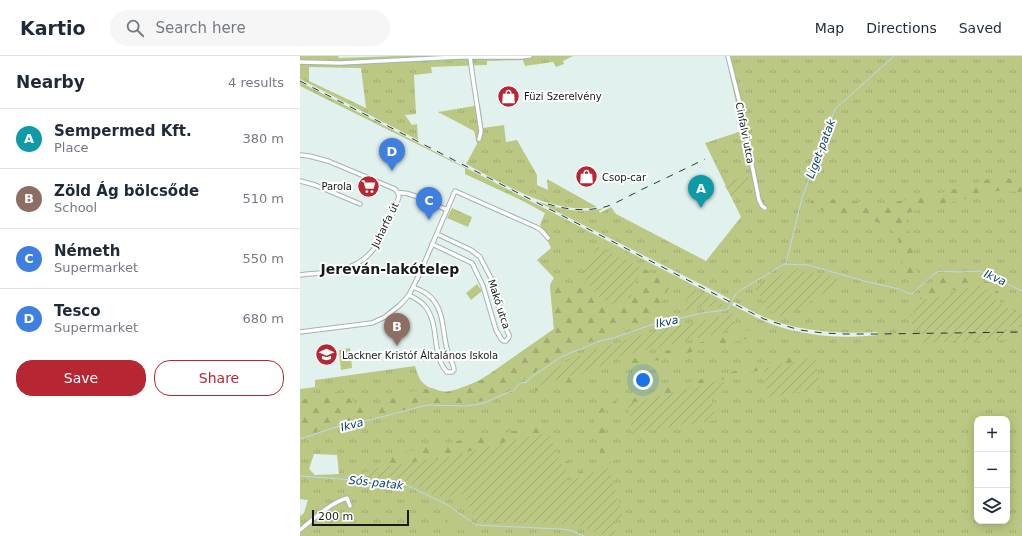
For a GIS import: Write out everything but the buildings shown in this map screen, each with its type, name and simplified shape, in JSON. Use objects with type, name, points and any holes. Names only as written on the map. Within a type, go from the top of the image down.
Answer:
[{"type":"street","points":[[300,62],[340,63],[459,56],[530,56]]},
{"type":"street","name":"Cinfalvi utca","points":[[728,56],[739,100],[759,200],[765,208]]},
{"type":"street","points":[[470,57],[481,131],[479,139]]},
{"type":"street","points":[[300,155],[318,158],[348,169],[395,189],[398,193],[402,192],[411,194],[447,210]]},
{"type":"street","points":[[300,181],[315,185],[360,204]]},
{"type":"street","points":[[300,332],[372,323],[381,320],[394,311],[409,295],[455,191],[536,227],[548,238]]},
{"type":"street","name":"Juharfa út","points":[[300,275],[355,265],[372,253],[380,240],[399,197],[398,193]]},
{"type":"street","name":"Makó utca","points":[[432,244],[472,263],[483,286],[496,330],[502,340],[506,341],[509,335],[504,323],[496,290],[480,257],[470,250],[437,234]]},
{"type":"street","points":[[409,295],[424,304],[428,310],[431,317],[438,356],[447,372],[452,372],[454,367],[447,351],[443,322],[439,310],[433,299],[413,287]]},
{"type":"street","points":[[300,530],[335,503],[343,499],[347,498],[350,506]]},
{"type":"green space","points":[[300,56],[338,56],[339,58],[397,56],[573,56],[563,61],[564,64],[556,67],[553,62],[525,66],[523,60],[487,61],[487,65],[431,67],[432,73],[414,75],[416,114],[405,115],[412,125],[417,124],[418,140],[300,79]],"holes":[[[309,67],[361,68],[366,108],[309,81]]]},
{"type":"green space","points":[[726,56],[1022,56],[1022,536],[300,536],[300,516],[304,513],[308,500],[300,499],[300,389],[315,387],[315,380],[415,366],[421,381],[432,389],[448,391],[459,389],[474,383],[488,375],[554,329],[550,285],[554,278],[537,260],[551,248],[540,225],[545,213],[465,174],[465,168],[300,86],[300,82],[728,303],[730,299],[536,201],[578,211],[604,208],[599,211],[600,213],[611,207],[616,214],[706,261],[741,217],[705,143],[742,131]],"holes":[[[734,302],[764,317],[805,329],[849,333],[877,332],[877,335],[850,337],[810,334],[771,324],[732,305]],[[314,454],[337,455],[339,474],[315,475],[309,469]]]},
{"type":"green space","points":[[480,105],[483,128],[504,125],[506,142],[517,140],[537,175],[537,185],[548,190],[547,179],[597,207],[581,208],[546,202],[512,189],[466,164],[477,144],[474,131],[438,112]]},
{"type":"green space","points":[[747,175],[751,182],[745,188],[731,196],[725,186]]},
{"type":"green space","points":[[992,178],[1022,179],[1022,192],[998,191],[905,214],[918,278],[917,280],[910,280],[903,276],[898,238],[855,273],[854,271],[894,235],[894,232],[885,224],[845,214],[824,211],[813,207],[810,204],[816,198],[881,204],[931,196]]},
{"type":"green space","points":[[452,208],[472,217],[468,227],[447,218]]},
{"type":"green space","points":[[599,247],[642,268],[630,298],[621,299],[612,304],[596,294],[582,275],[596,249]]},
{"type":"green space","points":[[642,268],[672,282],[652,320],[623,329],[620,328],[615,333],[571,348],[510,389],[482,401],[431,404],[340,425],[302,436],[300,400],[337,392],[354,401],[355,406],[377,405],[406,393],[432,388],[442,392],[458,389],[481,380],[554,329],[550,285],[554,278],[565,288],[578,275],[595,298],[607,308],[621,299],[630,297]]},
{"type":"green space","points":[[793,270],[815,273],[843,281],[784,318],[760,306],[765,303],[754,287],[779,274]]},
{"type":"green space","points":[[941,276],[968,276],[974,279],[984,279],[986,282],[993,283],[997,291],[1002,296],[999,302],[991,296],[988,290],[984,287],[977,286],[953,290],[951,293],[943,297],[919,299],[919,294],[929,284]]},
{"type":"green space","points":[[477,284],[482,291],[471,300],[466,293]]},
{"type":"green space","points":[[980,285],[1000,302],[1022,315],[1022,327],[1007,327],[1007,340],[923,343],[921,329],[913,329],[910,315],[915,313],[919,299],[931,299],[950,294],[953,290],[971,288]]},
{"type":"green space","points":[[689,286],[725,305],[722,308],[708,307],[685,311]]},
{"type":"green space","points":[[734,314],[736,329],[621,356],[596,368],[535,387],[533,384],[566,362],[591,351],[655,330]]},
{"type":"green space","points":[[752,330],[754,337],[617,370],[615,363]]},
{"type":"green space","points":[[350,348],[352,368],[341,370],[339,350]]},
{"type":"green space","points":[[815,351],[815,357],[601,412],[611,465],[570,481],[559,456],[561,454],[564,453],[573,475],[602,463],[592,409],[623,399]]},
{"type":"green space","points":[[815,357],[820,389],[768,397],[764,369]]},
{"type":"green space","points":[[589,370],[590,373],[574,378],[575,380],[545,392],[536,391],[534,388]]},
{"type":"green space","points":[[724,380],[726,390],[711,395],[715,420],[632,434],[628,404]]},
{"type":"green space","points":[[537,427],[541,433],[443,458],[385,466],[384,459],[428,446]]},
{"type":"green space","points":[[548,432],[570,481],[608,466],[623,516],[614,520],[616,536],[605,536],[573,524],[480,522],[475,520],[464,494],[449,497],[434,495],[406,481],[354,476],[385,466],[444,458]]},
{"type":"green space","points":[[451,515],[464,525],[461,531],[447,521]]},
{"type":"waterway","name":"Liget-patak","points":[[786,264],[802,198],[835,109],[894,56]]},
{"type":"waterway","name":"Ikva","points":[[300,439],[339,426],[374,419],[428,405],[467,406],[484,403],[514,390],[520,383],[527,382],[530,378],[561,357],[596,342],[648,326],[702,313],[726,310],[739,291],[784,264],[808,265],[899,289],[912,294],[934,274],[941,271],[980,271],[1022,291]]},
{"type":"waterway","name":"Sós-patak","points":[[300,476],[406,485],[446,504],[476,525],[570,530],[584,536]]},
{"type":"railway","points":[[300,81],[764,319],[800,330],[823,333],[878,334],[1022,332]]},
{"type":"railway","points":[[548,204],[578,210],[608,206],[705,159]]},
{"type":"place","name":"Füzi Szerelvény","points":[[508,96]]},
{"type":"place","name":"Tesco","points":[[392,171]]},
{"type":"place","name":"Csop-car","points":[[586,177]]},
{"type":"place","name":"Parola","points":[[368,186]]},
{"type":"place","name":"Sempermed Kft.","points":[[701,208]]},
{"type":"place","name":"Németh","points":[[429,220]]},
{"type":"place","name":"Zöld Ág bölcsőde","points":[[397,346]]},
{"type":"place","name":"Lackner Kristóf Általános Iskola","points":[[326,355]]},
{"type":"district","name":"Jereván-lakótelep","points":[[390,269]]}]
